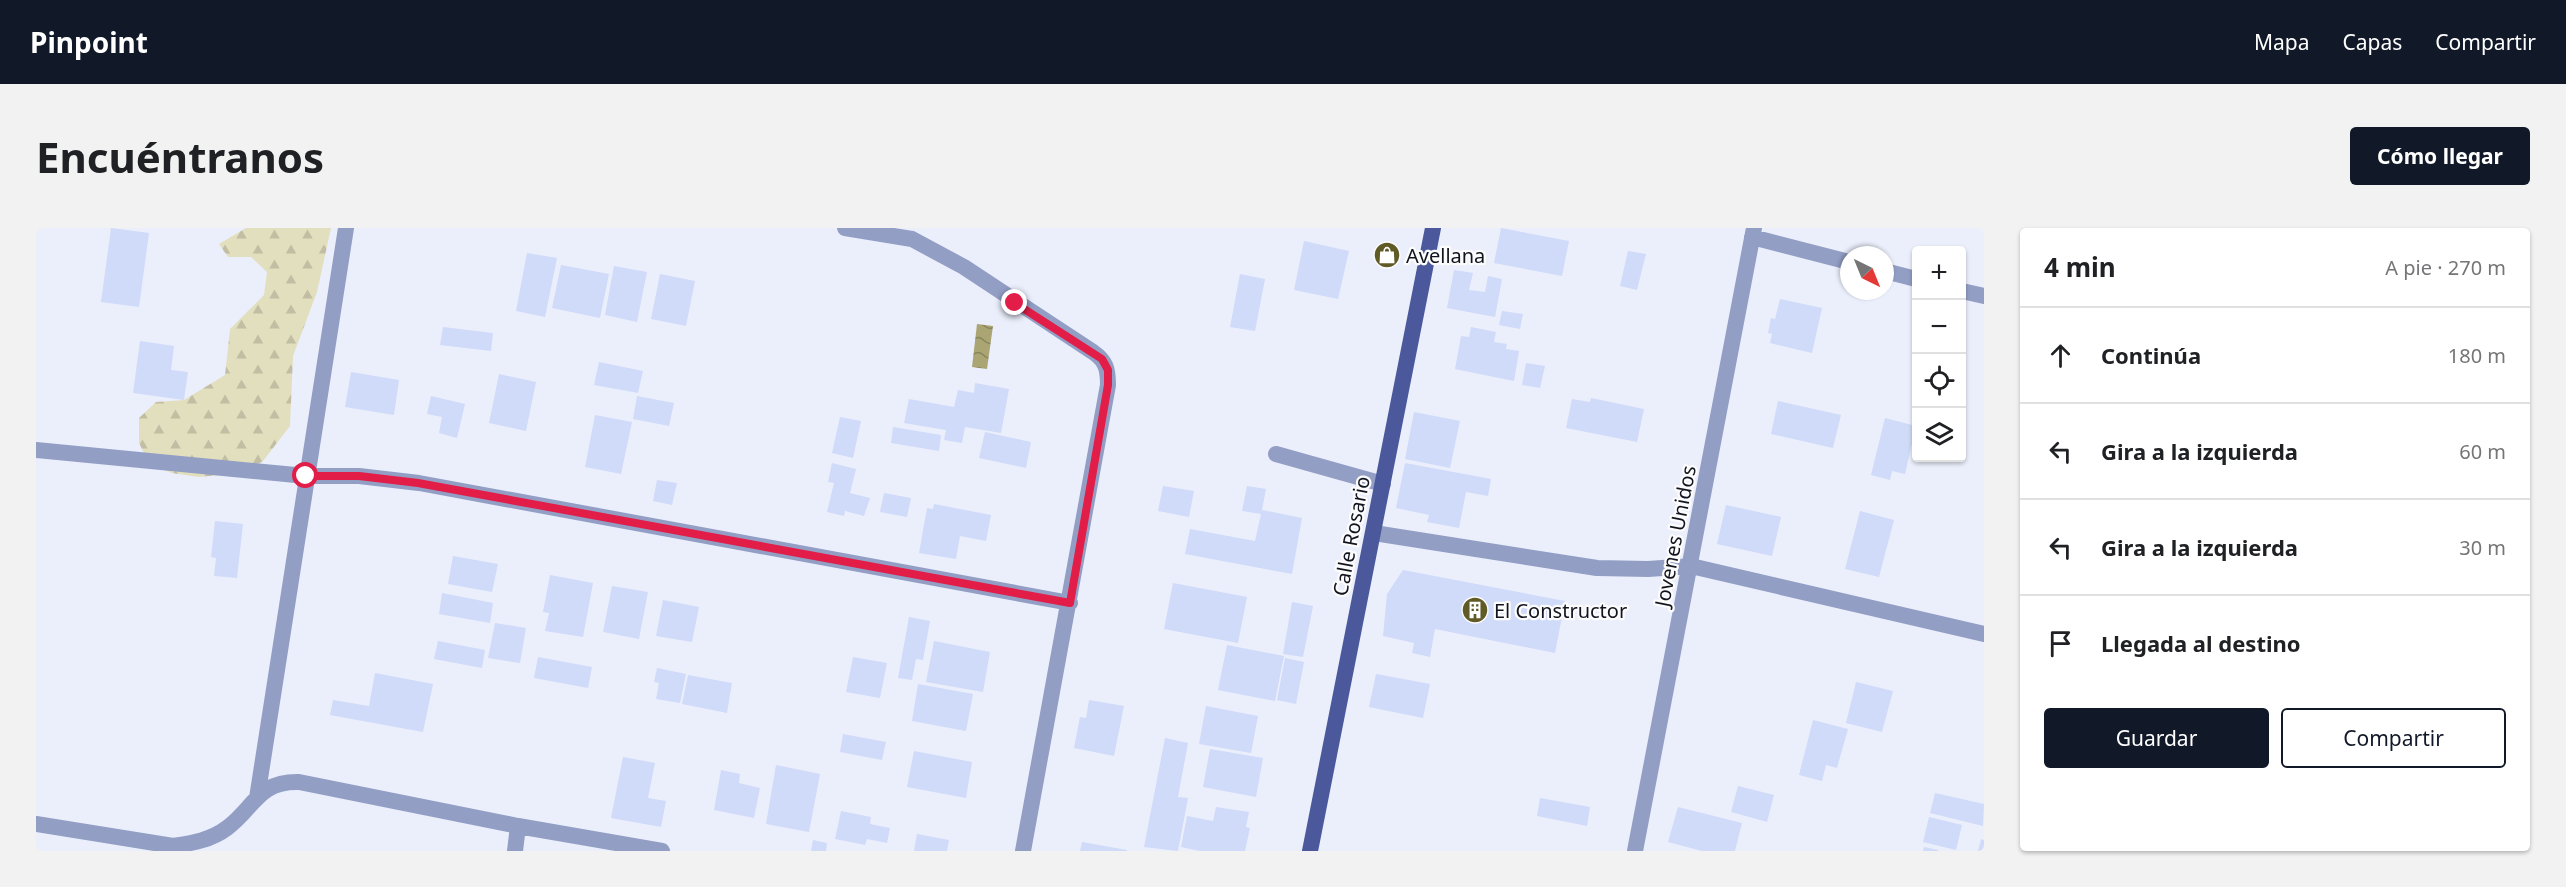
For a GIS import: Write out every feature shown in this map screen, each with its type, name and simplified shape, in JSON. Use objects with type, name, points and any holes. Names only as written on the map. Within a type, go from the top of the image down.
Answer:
[{"type":"main road","name":"Calle Rosario","points":[[1310,851],[1433,228]]},
{"type":"street","points":[[257,798],[346,228]]},
{"type":"street","points":[[845,228],[887,231],[912,239],[964,267],[1102,359],[1108,370],[1108,385],[1070,603],[1023,851]]},
{"type":"street","points":[[1753,232],[1840,259]]},
{"type":"street","name":"Jovenes Unidos","points":[[1635,851],[1753,232]]},
{"type":"street","points":[[1894,273],[1912,278]]},
{"type":"street","points":[[1966,292],[1984,296]]},
{"type":"street","points":[[36,450],[306,476],[359,476],[418,483],[1070,603]]},
{"type":"street","points":[[1276,454],[1383,484]]},
{"type":"street","points":[[1374,533],[1597,568],[1648,569],[1691,566],[1984,634]]},
{"type":"street","points":[[36,824],[173,846],[211,838],[243,815],[273,784],[284,781],[662,851]]},
{"type":"street","points":[[515,851],[518,826]]},
{"type":"green space","points":[[246,228],[331,228],[317,292],[293,356],[290,426],[263,461],[244,473],[198,477],[172,473],[150,465],[139,443],[139,418],[156,402],[184,400],[225,375],[230,329],[264,295],[267,272],[251,257],[228,257],[219,244]]},
{"type":"water","points":[[977,324],[993,326],[987,369],[972,367]]},
{"type":"building","points":[[111,228],[149,233],[139,307],[101,302]]},
{"type":"building","points":[[1501,228],[1569,241],[1562,276],[1494,263]]},
{"type":"building","points":[[1304,241],[1349,251],[1338,299],[1294,290]]},
{"type":"building","points":[[1628,251],[1646,254],[1637,290],[1620,286]]},
{"type":"building","points":[[527,253],[557,258],[545,317],[516,311]]},
{"type":"building","points":[[561,265],[609,274],[600,318],[552,308]]},
{"type":"building","points":[[614,266],[647,272],[637,322],[605,315]]},
{"type":"building","points":[[1454,270],[1473,273],[1469,290],[1485,292],[1488,276],[1502,279],[1495,317],[1447,308]]},
{"type":"building","points":[[660,274],[695,281],[686,326],[651,319]]},
{"type":"building","points":[[1240,274],[1265,279],[1255,331],[1230,327]]},
{"type":"building","points":[[1780,299],[1822,308],[1812,353],[1770,343],[1772,334],[1768,333],[1771,318],[1775,319]]},
{"type":"building","points":[[1502,311],[1523,314],[1520,329],[1499,325]]},
{"type":"building","points":[[443,327],[493,333],[491,351],[440,345]]},
{"type":"building","points":[[1471,327],[1496,332],[1494,342],[1507,344],[1506,349],[1519,351],[1514,381],[1455,369],[1461,336],[1469,337]]},
{"type":"building","points":[[140,341],[174,346],[171,370],[188,372],[184,400],[133,393]]},
{"type":"building","points":[[599,362],[643,371],[638,393],[594,385]]},
{"type":"building","points":[[1526,363],[1545,366],[1540,388],[1522,385]]},
{"type":"building","points":[[351,372],[399,380],[394,415],[345,407]]},
{"type":"building","points":[[499,374],[536,382],[526,431],[489,423]]},
{"type":"building","points":[[975,383],[1009,389],[1001,433],[965,427],[962,443],[944,440],[946,430],[904,423],[909,399],[954,407],[958,390],[974,393]]},
{"type":"building","points":[[431,396],[465,404],[457,438],[439,433],[442,417],[427,414]]},
{"type":"building","points":[[637,396],[674,403],[669,426],[633,419]]},
{"type":"building","points":[[1591,398],[1644,409],[1637,442],[1566,428],[1572,399],[1590,402]]},
{"type":"building","points":[[1778,401],[1841,415],[1833,448],[1771,434]]},
{"type":"building","points":[[1414,412],[1460,421],[1450,468],[1405,459]]},
{"type":"building","points":[[595,415],[632,422],[621,474],[585,467]]},
{"type":"building","points":[[840,417],[861,421],[853,458],[832,453]]},
{"type":"building","points":[[1885,418],[1912,425],[1912,443],[1905,474],[1892,471],[1890,480],[1871,475]]},
{"type":"building","points":[[893,427],[941,435],[939,451],[891,443]]},
{"type":"building","points":[[985,432],[1031,442],[1026,468],[979,458]]},
{"type":"building","points":[[832,463],[856,469],[850,493],[870,498],[864,516],[845,511],[844,516],[827,512],[834,483],[828,482]]},
{"type":"building","points":[[1405,463],[1491,479],[1488,496],[1466,492],[1459,528],[1427,522],[1429,515],[1396,508]]},
{"type":"building","points":[[657,480],[677,483],[672,505],[653,501]]},
{"type":"building","points":[[1163,486],[1194,491],[1189,517],[1158,511]]},
{"type":"building","points":[[1247,486],[1266,489],[1262,510],[1302,518],[1292,574],[1185,554],[1190,529],[1255,541],[1261,514],[1242,511]]},
{"type":"building","points":[[884,493],[911,498],[907,517],[880,512]]},
{"type":"building","points":[[934,504],[991,515],[986,541],[960,536],[956,559],[919,553],[927,508],[933,509]]},
{"type":"building","points":[[1726,505],[1781,517],[1772,556],[1717,544]]},
{"type":"building","points":[[1860,511],[1894,520],[1879,577],[1845,569]]},
{"type":"building","points":[[215,521],[243,524],[237,578],[214,576],[216,558],[211,557]]},
{"type":"building","points":[[453,556],[498,564],[492,592],[448,584]]},
{"type":"building","name":"El Constructor","points":[[1403,570],[1565,601],[1555,653],[1435,629],[1430,657],[1412,653],[1414,643],[1383,636],[1387,594]]},
{"type":"building","points":[[550,575],[593,583],[583,637],[545,631],[549,613],[543,612]]},
{"type":"building","points":[[1173,583],[1247,597],[1238,643],[1164,629]]},
{"type":"building","points":[[612,586],[648,592],[639,639],[603,632]]},
{"type":"building","points":[[442,593],[493,603],[490,623],[439,614]]},
{"type":"building","points":[[663,600],[699,607],[692,642],[656,636]]},
{"type":"building","points":[[1292,602],[1313,606],[1303,657],[1283,654]]},
{"type":"building","points":[[909,617],[930,621],[923,660],[916,659],[912,680],[898,678]]},
{"type":"building","points":[[495,623],[526,628],[520,663],[488,658]]},
{"type":"building","points":[[438,641],[485,650],[482,668],[434,659]]},
{"type":"building","points":[[934,641],[990,652],[983,692],[926,682]]},
{"type":"building","points":[[1227,645],[1284,656],[1275,701],[1218,690]]},
{"type":"building","points":[[538,657],[592,667],[588,688],[534,678]]},
{"type":"building","points":[[853,657],[887,663],[880,698],[846,692]]},
{"type":"building","points":[[1285,658],[1304,662],[1296,704],[1277,700]]},
{"type":"building","points":[[657,668],[686,674],[680,703],[656,699],[659,683],[654,682]]},
{"type":"building","points":[[375,673],[433,684],[423,732],[330,715],[333,700],[369,706]]},
{"type":"building","points":[[1376,674],[1430,684],[1423,718],[1369,707]]},
{"type":"building","points":[[688,675],[732,683],[727,713],[682,704]]},
{"type":"building","points":[[1856,682],[1893,691],[1882,732],[1846,723]]},
{"type":"building","points":[[918,684],[973,694],[966,731],[912,721]]},
{"type":"building","points":[[1089,700],[1124,706],[1114,756],[1074,748],[1080,717],[1086,718]]},
{"type":"building","points":[[1206,706],[1258,716],[1251,753],[1199,744]]},
{"type":"building","points":[[1813,720],[1848,729],[1837,768],[1826,765],[1822,781],[1799,775]]},
{"type":"building","points":[[843,734],[886,742],[882,760],[840,752]]},
{"type":"building","points":[[1165,738],[1188,743],[1178,797],[1188,798],[1178,851],[1144,847]]},
{"type":"building","points":[[1210,749],[1263,758],[1256,797],[1203,787]]},
{"type":"building","points":[[914,751],[972,762],[966,798],[907,787]]},
{"type":"building","points":[[623,757],[655,763],[648,798],[666,801],[661,827],[611,818]]},
{"type":"building","points":[[776,765],[820,774],[809,832],[766,824]]},
{"type":"building","points":[[721,770],[740,774],[739,783],[760,788],[754,818],[714,810]]},
{"type":"building","points":[[1738,786],[1774,795],[1767,822],[1731,812]]},
{"type":"building","points":[[1935,793],[1984,804],[1983,826],[1930,813]]},
{"type":"building","points":[[1540,798],[1590,807],[1587,826],[1537,816]]},
{"type":"building","points":[[1216,807],[1249,812],[1246,827],[1250,828],[1245,851],[1200,851],[1181,847],[1187,816],[1213,821]]},
{"type":"building","points":[[1678,807],[1742,823],[1735,851],[1702,851],[1668,842]]},
{"type":"building","points":[[841,811],[871,817],[870,824],[890,828],[887,843],[867,839],[865,845],[835,839]]},
{"type":"building","points":[[1929,817],[1962,825],[1956,850],[1923,842]]},
{"type":"building","points":[[917,834],[949,840],[947,851],[914,851]]},
{"type":"building","points":[[1981,839],[1984,840],[1984,851],[1978,851]]},
{"type":"building","points":[[813,840],[827,843],[826,851],[811,851]]},
{"type":"building","points":[[1082,842],[1127,850],[1127,851],[1080,851]]},
{"type":"building","points":[[1924,847],[1938,850],[1938,851],[1923,851]]},
{"type":"place","name":"Avellana","points":[[1387,255]]},
{"type":"place","name":"El Constructor","points":[[1475,610]]},
{"type":"route","points":[[306,476],[359,476],[418,483],[1070,603],[1108,385],[1108,370],[1102,359],[1093,352],[1015,303]]}]
